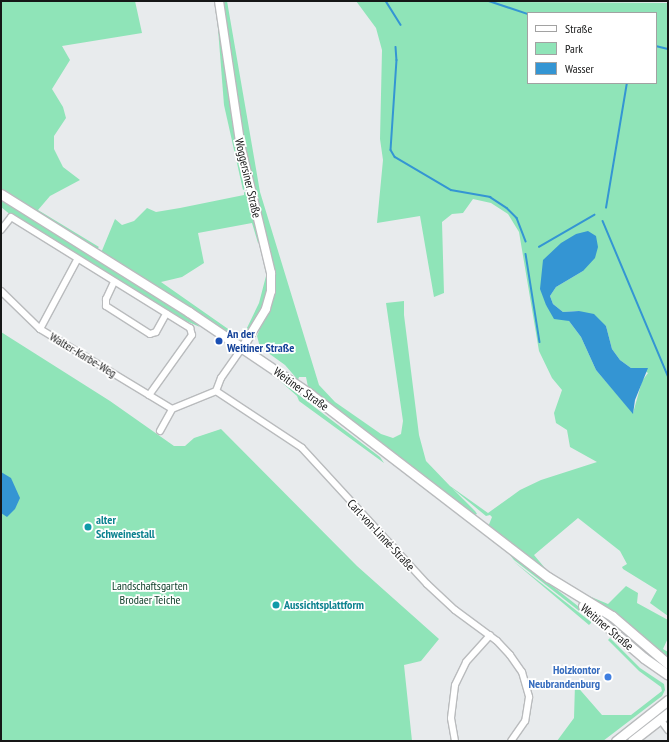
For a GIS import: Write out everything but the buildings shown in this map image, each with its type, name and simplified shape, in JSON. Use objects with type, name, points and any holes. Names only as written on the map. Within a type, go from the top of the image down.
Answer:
[{"type":"main road","name":"Woggersiner Straße","points":[[219,1],[241,148],[271,273],[266,309],[243,347]]},
{"type":"main road","name":"Weitiner Straße","points":[[1,194],[243,347],[310,394],[548,577],[614,630],[644,658],[668,675]]},
{"type":"main road","name":"Weitiner Straße","points":[[548,577],[612,616],[668,664]]},
{"type":"main road","points":[[632,741],[657,716],[668,700]]},
{"type":"main road","points":[[616,741],[657,716],[668,713]]},
{"type":"street","points":[[1,230],[11,217],[77,260],[192,331],[149,395]]},
{"type":"street","points":[[40,329],[77,260]]},
{"type":"street","points":[[114,282],[106,299],[106,306],[150,334],[156,332],[166,314]]},
{"type":"street","name":"Walter-Karbe-Weg","points":[[1,291],[40,329],[172,409]]},
{"type":"street","points":[[160,431],[172,409],[216,391],[221,378],[243,347]]},
{"type":"street","name":"Carl-von-Linné-Straße","points":[[216,391],[302,448],[428,584],[455,610],[490,635],[516,662],[528,689],[528,705],[525,721],[512,741]]},
{"type":"street","points":[[455,741],[450,718],[455,684],[466,662],[490,635]]},
{"type":"street","points":[[657,716],[668,730]]},
{"type":"green space","points":[[1,1],[135,1],[142,33],[62,46],[70,60],[52,89],[63,107],[66,118],[54,136],[54,149],[63,167],[80,180],[50,196],[38,210],[99,247],[98,248],[95,249],[1,190]]},
{"type":"green space","points":[[222,1],[227,1],[260,192],[319,385],[335,402],[381,434],[393,438],[401,434],[403,421],[386,303],[404,301],[404,315],[419,435],[426,461],[450,486],[488,513],[520,490],[541,480],[597,462],[570,447],[567,430],[556,423],[554,413],[562,390],[552,378],[539,351],[519,232],[508,214],[491,203],[473,199],[463,213],[452,214],[442,222],[444,293],[434,297],[420,216],[377,223],[383,160],[380,139],[382,50],[376,28],[356,1],[668,3],[668,616],[650,603],[657,590],[623,569],[622,567],[627,564],[620,551],[578,518],[534,555],[550,574],[488,527],[492,517],[490,515],[486,516],[452,488],[475,511],[477,514],[474,515],[308,387],[306,377],[299,377],[298,380],[285,365],[260,347],[257,336],[274,292],[275,273],[243,148]],"holes":[[[576,234],[583,271],[556,287],[550,296],[553,304],[563,312],[579,311],[606,326],[612,349],[620,360],[631,368],[640,368],[648,373],[642,381],[633,413],[596,370],[581,337],[569,321],[546,305]]]},
{"type":"green space","points":[[216,3],[247,188],[243,190],[224,105]]},
{"type":"green space","points":[[244,192],[248,193],[260,241],[258,243],[252,223],[198,233],[204,263],[182,277],[161,282],[231,331],[230,333],[101,253],[115,219],[122,225],[134,221],[147,208],[156,212],[244,195]]},
{"type":"green space","points":[[1,198],[186,314],[200,327],[172,315],[17,220],[1,207]]},
{"type":"green space","points":[[266,276],[268,285],[263,305],[246,333],[245,332],[259,303]]},
{"type":"green space","name":"Landschaftsgarten Brodaer Teiche","points":[[1,332],[110,401],[174,446],[185,446],[194,438],[221,429],[357,566],[439,639],[421,661],[404,665],[412,741],[1,741]]},
{"type":"green space","points":[[279,380],[380,457],[384,463],[299,401],[297,396]]},
{"type":"green space","points":[[506,550],[592,617],[592,621],[514,560]]},
{"type":"green space","points":[[513,561],[591,622],[591,623],[589,625]]},
{"type":"green space","points":[[626,586],[638,593],[637,603],[668,620],[668,638],[663,649],[668,652],[668,657],[614,612],[577,591],[608,604]]},
{"type":"green space","points":[[610,638],[640,668],[664,684],[665,690],[662,696],[603,741],[557,741],[574,718],[575,684],[602,715],[631,715],[662,691],[661,687],[639,671],[608,640]]},
{"type":"water","points":[[588,231],[596,236],[598,247],[595,258],[583,271],[556,287],[550,296],[553,304],[563,312],[579,311],[594,314],[606,326],[612,349],[620,360],[631,368],[648,368],[635,400],[633,414],[596,370],[581,337],[569,321],[554,319],[546,305],[540,289],[543,260],[561,243],[576,234]]},
{"type":"water","points":[[1,472],[11,478],[20,498],[15,509],[7,517],[1,513]]},
{"type":"waterway","points":[[386,1],[401,25]]},
{"type":"waterway","points":[[489,1],[527,14]]},
{"type":"waterway","points":[[657,46],[668,49]]},
{"type":"waterway","points":[[396,47],[397,60],[391,150],[395,157],[451,190],[490,197],[507,208],[517,218],[526,241]]},
{"type":"waterway","points":[[606,208],[627,84]]},
{"type":"waterway","points":[[539,247],[594,215]]},
{"type":"waterway","points":[[603,221],[668,376]]},
{"type":"waterway","points":[[526,254],[540,342]]},
{"type":"place","name":"An der Weitiner Straße","points":[[219,341]]},
{"type":"place","name":"alter Schweinestall","points":[[88,527]]},
{"type":"place","name":"Aussichtsplattform","points":[[276,605]]},
{"type":"place","name":"Holzkontor Neubrandenburg","points":[[608,677]]}]
